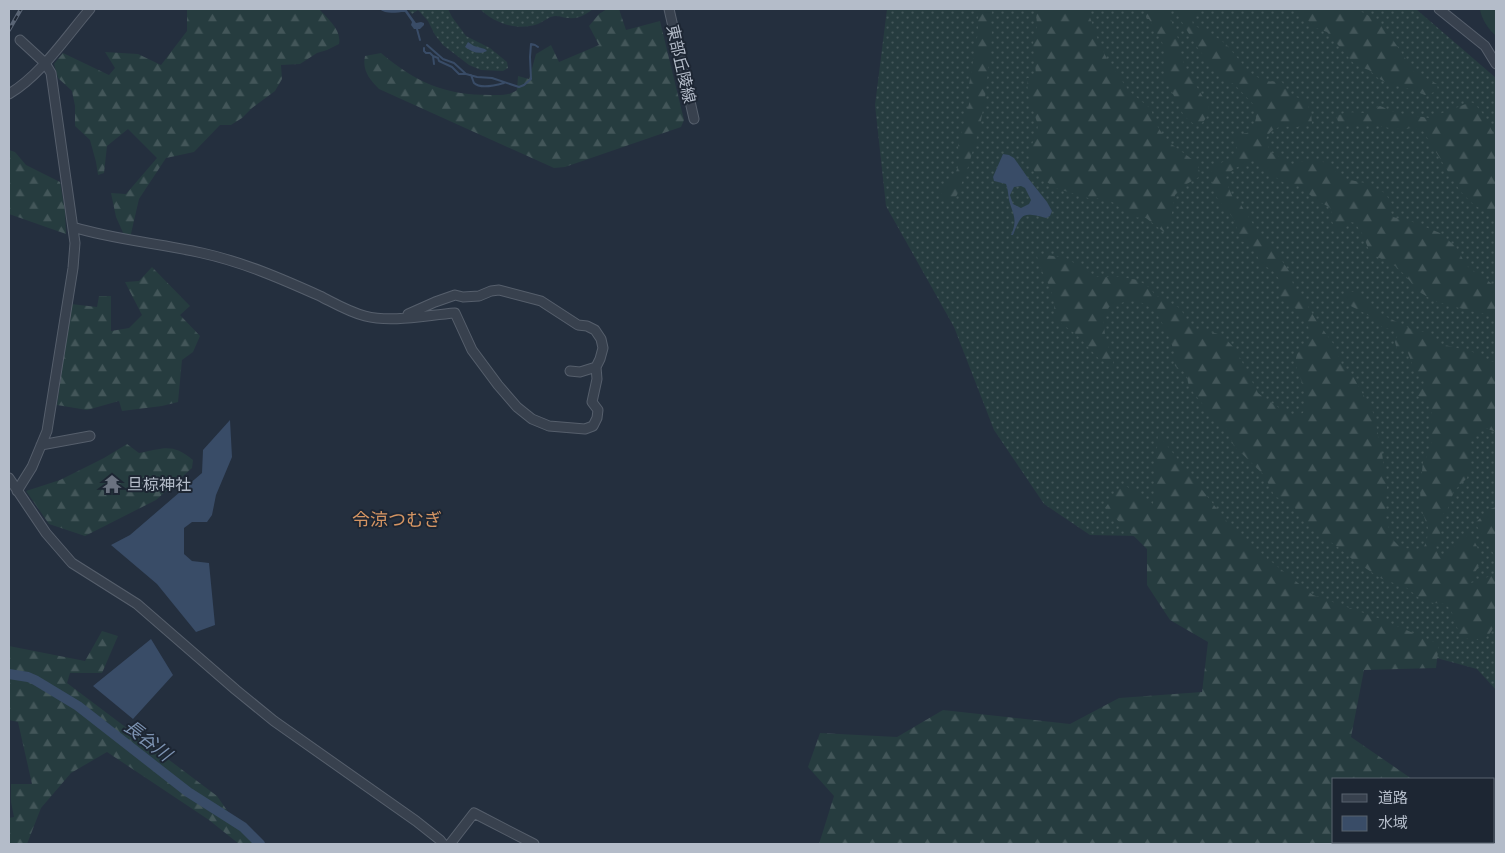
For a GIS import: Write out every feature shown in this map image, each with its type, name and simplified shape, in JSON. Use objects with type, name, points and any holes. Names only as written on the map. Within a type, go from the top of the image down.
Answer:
[{"type":"street","points":[[9,94],[29,80],[90,9]]},
{"type":"street","name":"東部丘陵線","points":[[669,9],[694,119]]},
{"type":"street","points":[[1439,9],[1485,46],[1496,64]]},
{"type":"street","points":[[17,491],[32,468],[47,431],[75,243],[51,73],[45,63],[20,40]]},
{"type":"street","points":[[72,227],[98,234],[202,252],[286,281],[363,316],[399,318],[455,312],[472,350],[517,407],[532,419],[548,426],[585,429],[592,426],[597,418],[598,410],[592,402],[597,378],[596,367],[603,348],[601,339],[595,330],[578,324],[540,301],[500,290],[491,291],[479,296],[455,296],[399,318]]},
{"type":"street","points":[[570,371],[580,372],[596,367]]},
{"type":"street","points":[[41,445],[90,436]]},
{"type":"street","points":[[9,478],[46,533],[72,563],[137,604],[274,721],[416,821],[443,844]]},
{"type":"street","points":[[450,844],[474,813],[534,844]]},
{"type":"green space","points":[[187,9],[319,9],[336,29],[339,44],[317,53],[300,64],[281,65],[282,79],[275,91],[242,118],[231,125],[220,125],[194,152],[166,158],[139,199],[130,238],[125,237],[116,217],[111,193],[126,194],[157,158],[128,129],[107,146],[104,173],[98,175],[90,140],[75,126],[75,106],[72,91],[58,78],[54,64],[63,53],[109,75],[115,68],[105,52],[138,54],[161,65],[187,31]]},
{"type":"green space","points":[[408,9],[448,9],[466,36],[490,48],[507,62],[508,68],[503,71],[481,70],[469,65],[443,45],[428,21],[418,10],[412,14]]},
{"type":"green space","points":[[480,9],[593,9],[579,17],[554,16],[538,24],[523,27],[507,25],[493,19]]},
{"type":"green space","points":[[607,9],[619,9],[626,30],[660,21],[684,120],[681,127],[565,167],[554,168],[379,89],[369,78],[365,70],[365,56],[381,53],[419,79],[445,90],[474,94],[508,94],[517,90],[518,76],[529,79],[536,54],[551,45],[559,62],[599,45],[589,26],[599,14]]},
{"type":"green space","points":[[887,9],[1416,9],[1496,78],[1496,690],[1477,669],[1381,643],[1185,537],[1090,535],[1044,504],[994,430],[954,327],[886,206],[875,105]]},
{"type":"green space","points":[[981,9],[992,9],[992,36],[985,98],[980,126],[968,167],[957,195],[953,201],[948,201],[941,193],[941,189],[954,177],[960,161],[958,146],[970,100],[969,85],[978,32],[978,18]]},
{"type":"green space","points":[[1036,9],[1087,9],[1107,59],[1129,91],[1151,109],[1155,122],[1166,140],[1193,160],[1198,166],[1199,177],[1185,185],[1175,195],[1171,219],[1164,232],[1146,218],[1131,217],[1106,199],[1088,198],[1055,188],[1036,174],[1030,163],[1028,153],[1037,133],[1038,125],[1028,95],[1027,78],[1034,78],[1036,74],[1033,44],[1037,27]]},
{"type":"green space","points":[[1143,9],[1167,9],[1179,41],[1180,52],[1186,69],[1209,107],[1206,119],[1199,125],[1196,126],[1184,116],[1166,80],[1166,54],[1162,42],[1149,19],[1147,19]]},
{"type":"green space","points":[[1174,9],[1192,9],[1195,12],[1192,19],[1193,25],[1210,33],[1226,44],[1249,72],[1264,81],[1282,82],[1290,95],[1305,100],[1311,112],[1312,124],[1302,127],[1282,127],[1273,130],[1265,140],[1271,152],[1293,165],[1308,159],[1321,160],[1345,179],[1365,183],[1385,193],[1392,204],[1390,210],[1393,217],[1413,222],[1440,233],[1456,247],[1466,265],[1496,287],[1496,316],[1434,301],[1418,291],[1395,266],[1370,253],[1363,235],[1355,223],[1351,222],[1346,227],[1338,230],[1335,228],[1330,217],[1332,210],[1316,200],[1297,184],[1286,184],[1264,170],[1257,161],[1253,160],[1233,169],[1225,179],[1233,198],[1241,205],[1253,224],[1290,272],[1295,292],[1306,303],[1335,346],[1342,366],[1351,373],[1373,412],[1387,486],[1385,518],[1394,541],[1401,548],[1417,549],[1424,547],[1427,539],[1428,528],[1421,508],[1420,490],[1423,462],[1432,449],[1430,432],[1432,414],[1428,404],[1416,394],[1424,385],[1423,375],[1415,372],[1407,350],[1397,350],[1395,342],[1398,334],[1396,331],[1382,327],[1370,316],[1345,303],[1343,300],[1348,292],[1355,292],[1381,314],[1413,330],[1424,332],[1441,344],[1473,352],[1486,361],[1496,362],[1496,432],[1483,427],[1470,443],[1470,464],[1467,478],[1454,491],[1447,511],[1441,516],[1440,539],[1436,547],[1439,556],[1443,557],[1469,535],[1476,545],[1480,558],[1478,567],[1470,579],[1471,583],[1496,574],[1496,592],[1494,597],[1496,619],[1490,634],[1482,639],[1472,640],[1460,636],[1451,610],[1445,604],[1424,602],[1407,588],[1380,578],[1364,567],[1355,564],[1338,547],[1318,534],[1311,525],[1303,521],[1293,505],[1275,497],[1264,475],[1234,446],[1226,428],[1212,420],[1208,411],[1189,387],[1187,377],[1183,371],[1175,366],[1176,355],[1165,329],[1161,320],[1149,307],[1132,301],[1109,307],[1104,319],[1104,326],[1113,361],[1112,368],[1101,361],[1077,335],[1054,318],[1053,297],[1037,256],[1046,255],[1066,258],[1097,277],[1121,277],[1138,280],[1150,288],[1155,295],[1178,307],[1191,329],[1223,336],[1236,350],[1258,393],[1292,417],[1303,413],[1306,401],[1305,391],[1295,363],[1297,354],[1311,338],[1307,321],[1295,308],[1280,299],[1279,279],[1272,270],[1261,264],[1252,245],[1241,241],[1234,219],[1217,198],[1210,173],[1219,164],[1239,154],[1233,137],[1247,133],[1254,126],[1256,118],[1254,105],[1234,84],[1221,79],[1197,47]]},
{"type":"green space","points":[[1292,9],[1355,10],[1365,13],[1385,28],[1411,70],[1437,84],[1438,91],[1425,95],[1401,86],[1391,86],[1369,70],[1355,65],[1327,32],[1316,28],[1299,12]]},
{"type":"green space","points":[[1480,9],[1496,9],[1496,36],[1486,24]]},
{"type":"green space","points":[[1471,102],[1483,114],[1496,138],[1496,219],[1473,204],[1460,191],[1423,131],[1414,128],[1395,129],[1373,125],[1345,126],[1339,124],[1336,116],[1347,112],[1364,113],[1380,106],[1397,113],[1429,118]]},
{"type":"green space","points":[[9,150],[15,152],[26,165],[60,182],[65,211],[66,234],[9,214]]},
{"type":"green space","points":[[152,267],[190,306],[180,315],[200,336],[193,352],[182,360],[178,402],[122,411],[119,401],[87,410],[57,405],[71,304],[97,307],[99,296],[111,296],[111,331],[129,328],[142,315],[125,282],[139,281]]},
{"type":"green space","points":[[1158,434],[1236,533],[1313,595],[1378,618],[1439,644],[1436,668],[1364,670],[1351,737],[1411,778],[1332,778],[1332,843],[1410,844],[819,844],[834,796],[808,767],[820,733],[897,737],[943,710],[1070,724],[1119,698],[1202,692],[1208,642],[1170,620],[1147,585],[1147,549],[1105,508],[1123,484],[1153,504]]},
{"type":"green space","points":[[127,444],[139,453],[168,448],[180,451],[193,460],[192,468],[156,500],[85,536],[49,524],[26,491],[60,480]]},
{"type":"green space","points":[[1496,507],[1496,558],[1475,523],[1490,509]]},
{"type":"green space","points":[[102,631],[118,636],[102,673],[70,673],[67,683],[217,796],[231,816],[266,844],[239,844],[209,820],[107,752],[71,773],[41,808],[27,844],[9,844],[9,818],[14,817],[11,802],[11,784],[32,784],[18,722],[9,720],[9,646],[85,661]]},
{"type":"water","points":[[379,9],[406,9],[416,23],[421,22],[424,25],[420,29],[414,29],[411,25],[412,22],[405,12],[388,13]]},
{"type":"water","points":[[468,42],[487,51],[478,53],[470,50],[465,47]]},
{"type":"water","points":[[1003,154],[1014,158],[1047,202],[1052,211],[1050,216],[1046,218],[1032,215],[1024,216],[1021,218],[1013,235],[1011,235],[1014,221],[1007,186],[1006,184],[994,181],[993,177]],"holes":[[[1021,186],[1025,188],[1031,200],[1029,204],[1021,208],[1013,204],[1010,195],[1014,187]]]},
{"type":"water","points":[[230,420],[232,457],[216,495],[212,515],[207,522],[192,522],[184,528],[184,554],[192,561],[209,563],[215,625],[196,632],[157,584],[111,545],[130,535],[202,473],[203,450]]},
{"type":"water","points":[[151,639],[173,675],[133,719],[93,686]]},
{"type":"waterway","points":[[417,29],[420,40]]},
{"type":"waterway","points":[[427,45],[443,59],[454,63],[466,74],[492,78],[519,87],[531,79],[531,44],[538,47]]},
{"type":"waterway","points":[[424,48],[426,53],[430,53],[433,56],[434,64]]},
{"type":"waterway","points":[[433,56],[452,67],[459,74],[466,74]]},
{"type":"waterway","points":[[471,75],[474,83],[480,86],[504,83]]},
{"type":"waterway","name":"長谷川","points":[[9,674],[35,680],[78,706],[188,792],[243,827],[260,844]]},
{"type":"railway","points":[[9,30],[21,9]]},
{"type":"place","name":"旦椋神社","points":[[112,484]]},
{"type":"district","name":"令涼つむぎ","points":[[397,519]]}]
